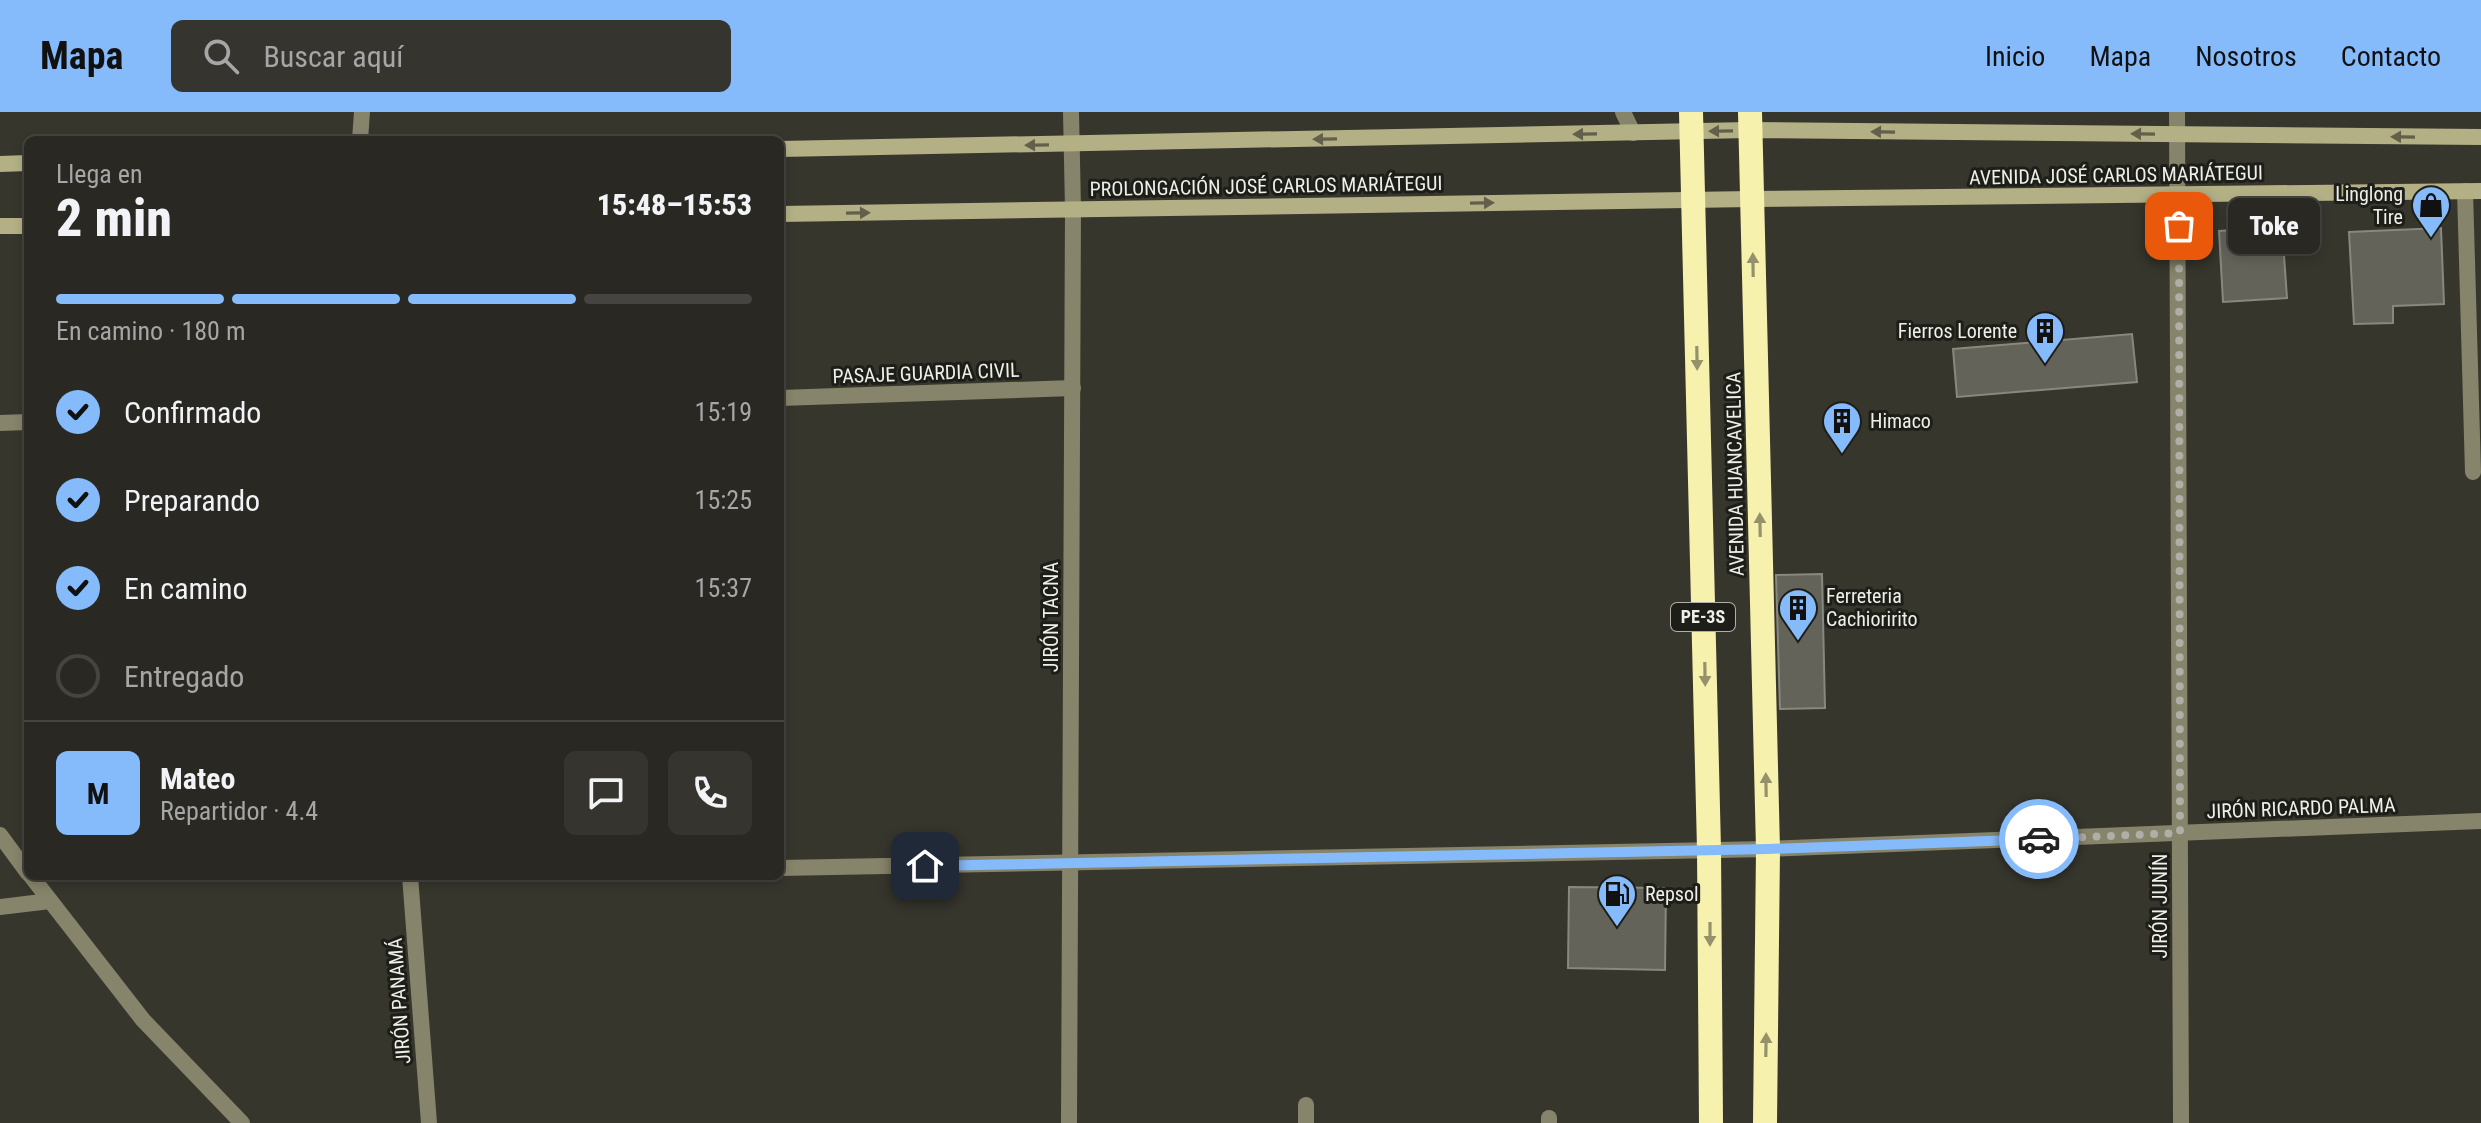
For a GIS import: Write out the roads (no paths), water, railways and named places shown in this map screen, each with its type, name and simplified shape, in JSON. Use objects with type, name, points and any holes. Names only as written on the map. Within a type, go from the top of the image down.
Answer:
[{"type":"highway","name":"AVENIDA HUANCAVELICA","points":[[1750,121],[1768,849],[1765,1123]]},
{"type":"highway","name":"AVENIDA HUANCAVELICA","points":[[1691,122],[1709,849],[1711,1123]]},
{"type":"street","points":[[360,136],[362,112]]},
{"type":"street","name":"JIRÓN TACNA","points":[[1069,1123],[1073,388],[1071,112]]},
{"type":"street","points":[[1623,112],[1633,133]]},
{"type":"street","name":"JIRÓN JUNÍN","points":[[2177,112],[2181,1123]]},
{"type":"street","points":[[784,149],[1633,133],[1691,122],[1750,121]]},
{"type":"street","name":"AVENIDA JOSÉ CARLOS MARIÁTEGUI","points":[[1750,121],[2178,135],[2481,137]]},
{"type":"street","points":[[0,164],[24,163]]},
{"type":"street","points":[[2473,191],[2473,472]]},
{"type":"street","name":"AVENIDA JOSÉ CARLOS MARIÁTEGUI","points":[[1752,199],[2473,191]]},
{"type":"street","name":"PROLONGACIÓN JOSÉ CARLOS MARIÁTEGUI","points":[[784,214],[1752,199]]},
{"type":"street","points":[[0,226],[24,226]]},
{"type":"street","name":"PASAJE GUARDIA CIVIL","points":[[784,398],[1073,388]]},
{"type":"street","points":[[0,423],[24,422]]},
{"type":"street","name":"JIRÓN RICARDO PALMA","points":[[784,868],[1768,849],[2481,821]]},
{"type":"street","points":[[0,835],[24,867]]},
{"type":"street","points":[[34,880],[143,1020],[242,1123]]},
{"type":"street","name":"JIRÓN PANAMÁ","points":[[410,880],[429,1123]]},
{"type":"street","points":[[0,907],[50,901]]},
{"type":"street","points":[[1306,1105],[1306,1123]]},
{"type":"place","name":"Toke","points":[[2179,226]]},
{"type":"place","name":"Linglong Tire","points":[[2431,239]]},
{"type":"place","name":"Fierros Lorente","points":[[2045,365]]},
{"type":"place","name":"Himaco","points":[[1842,455]]},
{"type":"place","name":"Ferreteria Cachioririto","points":[[1798,642]]},
{"type":"place","name":"Repsol","points":[[1617,928]]}]
